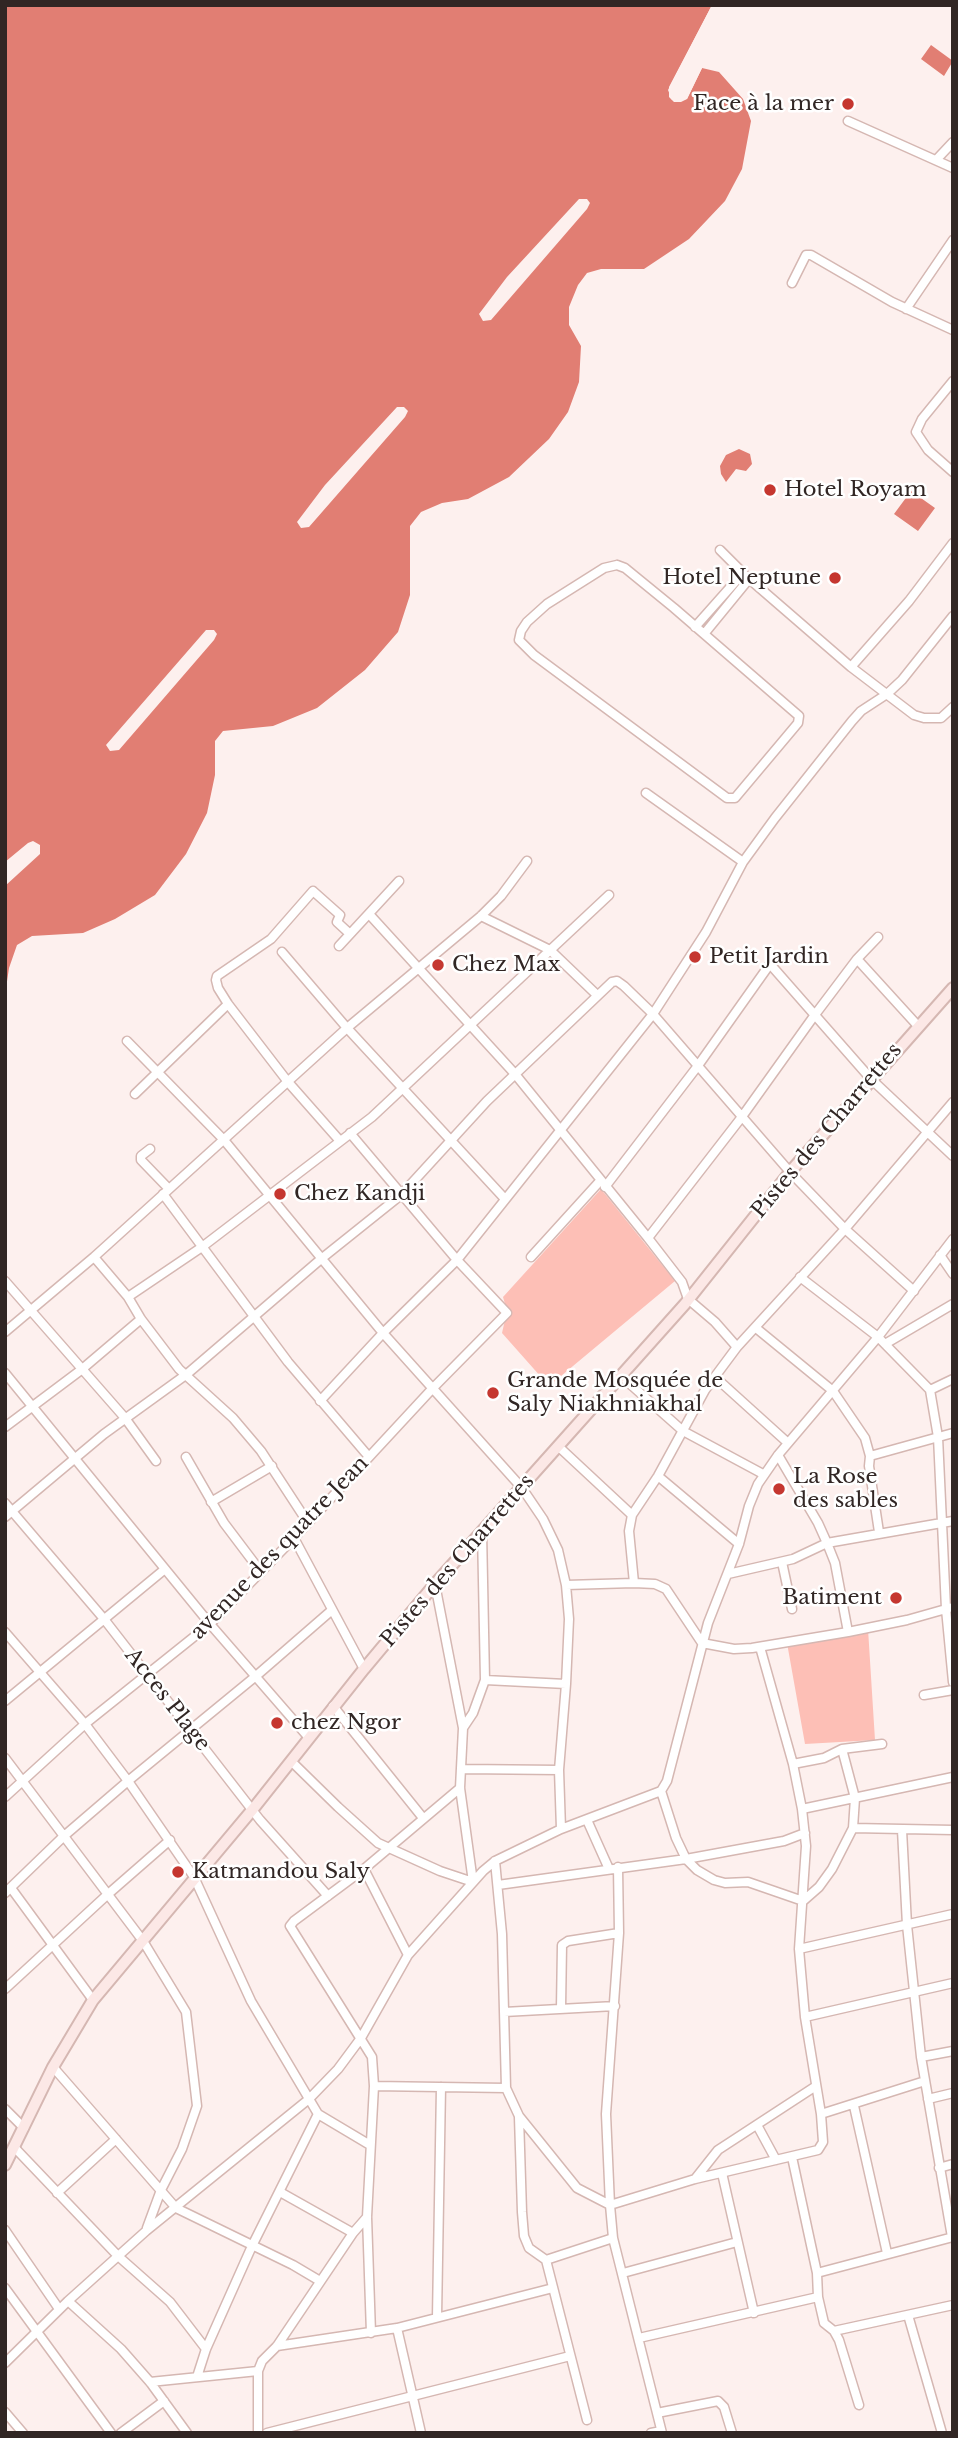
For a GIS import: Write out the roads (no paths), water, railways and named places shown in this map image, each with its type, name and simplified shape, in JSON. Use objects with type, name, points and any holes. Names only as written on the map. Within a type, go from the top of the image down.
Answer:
[{"type":"main road","name":"Pistes des Charrettes","points":[[5,2165],[53,2067],[93,2000],[253,1809],[333,1706],[435,1584],[688,1299],[790,1172],[953,988]]},
{"type":"street","points":[[848,121],[953,168]]},
{"type":"street","points":[[937,159],[953,142]]},
{"type":"street","points":[[906,309],[953,240]]},
{"type":"street","points":[[792,283],[808,254],[906,309],[953,330]]},
{"type":"street","points":[[953,381],[922,419],[916,432],[928,450],[953,472]]},
{"type":"street","points":[[851,667],[909,601],[953,543]]},
{"type":"street","points":[[720,550],[851,667],[914,715],[940,718],[953,707]]},
{"type":"street","points":[[617,565],[625,568],[695,627],[799,716],[798,723],[735,798],[731,799],[534,655],[519,640],[527,622],[547,604],[604,568],[617,565]]},
{"type":"street","points":[[695,627],[746,576]]},
{"type":"street","points":[[704,634],[746,576]]},
{"type":"street","points":[[320,1401],[457,1259],[561,1132],[653,1014],[706,932],[743,862],[775,818],[852,721],[869,704],[887,694],[902,680],[953,616]]},
{"type":"street","points":[[646,793],[743,862]]},
{"type":"street","points":[[5,1332],[94,1257],[347,1028],[481,916],[501,896],[527,861]]},
{"type":"street","points":[[339,946],[399,881]]},
{"type":"street","points":[[340,1141],[288,1082],[228,1004],[218,988],[217,976],[271,939],[312,891],[340,915],[337,922],[350,934]]},
{"type":"street","points":[[128,1297],[202,1247],[350,1133],[609,895]]},
{"type":"street","points":[[369,914],[515,1074],[682,1282],[688,1299],[715,1322],[737,1347]]},
{"type":"street","points":[[481,916],[550,950],[597,995]]},
{"type":"street","points":[[648,1238],[741,1118],[857,959],[878,937]]},
{"type":"street","points":[[282,952],[347,1028],[505,1199]]},
{"type":"street","points":[[857,959],[918,1026]]},
{"type":"street","points":[[531,1257],[602,1184],[698,1067],[769,964],[871,1079],[953,1156]]},
{"type":"street","points":[[9,1514],[125,1418],[187,1374],[321,1259],[401,1195],[515,1074],[608,984],[617,981],[653,1014],[790,1172],[845,1229],[914,1291]]},
{"type":"street","points":[[135,1094],[228,1004]]},
{"type":"street","points":[[127,1041],[224,1140],[383,1333],[522,1488],[551,1534],[566,1585],[569,1619],[559,1770],[561,1829]]},
{"type":"street","points":[[634,1583],[629,1531],[632,1515],[658,1476],[697,1404],[737,1347],[845,1229],[953,1102]]},
{"type":"street","points":[[350,1133],[457,1259]]},
{"type":"street","points":[[150,1149],[141,1160],[202,1247],[320,1401],[369,1457]]},
{"type":"street","points":[[5,2363],[68,2301],[146,2231],[309,2099],[338,2069],[360,2038],[408,1955],[495,1861],[561,1829],[661,1790],[667,1781],[702,1643],[739,1544],[752,1495],[778,1455],[881,1340],[953,1239]]},
{"type":"street","points":[[940,1255],[953,1274]]},
{"type":"street","points":[[94,1257],[128,1297],[141,1319],[179,1369],[233,1418],[272,1466],[308,1523]]},
{"type":"street","name":"avenue des quatre Jean","points":[[5,1797],[85,1724],[210,1624],[432,1389],[506,1315],[503,1306],[457,1259]]},
{"type":"street","points":[[800,1277],[881,1340],[930,1390],[938,1437],[953,1682]]},
{"type":"street","points":[[5,1282],[125,1418],[156,1461]]},
{"type":"street","points":[[881,1340],[953,1304]]},
{"type":"street","points":[[5,1427],[81,1370],[141,1319]]},
{"type":"street","points":[[756,1328],[833,1391],[865,1438],[870,1457],[879,1532]]},
{"type":"street","points":[[5,1373],[210,1624],[309,1738]]},
{"type":"street","points":[[621,1376],[683,1431],[764,1474]]},
{"type":"street","points":[[715,1377],[788,1443]]},
{"type":"street","points":[[930,1390],[953,1379]]},
{"type":"street","points":[[870,1457],[953,1433]]},
{"type":"street","points":[[559,1447],[632,1515]]},
{"type":"street","points":[[778,1455],[818,1523],[835,1563],[848,1632]]},
{"type":"street","points":[[186,1457],[240,1547],[261,1573]]},
{"type":"street","points":[[211,1502],[272,1466]]},
{"type":"street","points":[[658,1476],[739,1544]]},
{"type":"street","name":"Acces Plage","points":[[5,1503],[9,1514],[104,1619],[270,1832],[328,1896]]},
{"type":"street","points":[[728,1574],[782,1562],[827,1543],[953,1521]]},
{"type":"street","points":[[463,1728],[476,1706],[485,1680],[482,1531]]},
{"type":"street","points":[[294,1538],[364,1669]]},
{"type":"street","points":[[782,1562],[792,1609]]},
{"type":"street","points":[[5,1701],[165,1569]]},
{"type":"street","points":[[435,1584],[463,1728],[460,1788],[473,1882]]},
{"type":"street","points":[[566,1585],[655,1584],[666,1589],[702,1643],[734,1649],[848,1632],[949,1608]]},
{"type":"street","points":[[93,2000],[52,1944],[8,1891],[64,1836],[332,1610]]},
{"type":"street","points":[[5,1632],[85,1724],[170,1840],[194,1877],[245,1991],[318,2114],[370,2145]]},
{"type":"street","points":[[495,1861],[506,2088],[519,2116],[577,2188],[610,2205],[695,2179],[815,2152],[821,2148],[821,2114],[805,2017],[799,1950],[805,1833],[793,1764],[760,1647]]},
{"type":"street","points":[[485,1680],[566,1684]]},
{"type":"street","points":[[924,1695],[953,1690]]},
{"type":"street","points":[[333,1706],[423,1818]]},
{"type":"street","points":[[793,1764],[824,1758],[842,1749],[882,1744]]},
{"type":"street","points":[[803,1901],[819,1887],[853,1828],[855,1798],[842,1749]]},
{"type":"street","points":[[5,1758],[143,1941],[186,2011],[197,2106],[191,2127],[161,2190],[146,2231]]},
{"type":"street","points":[[291,1761],[378,1843],[440,1871],[473,1882]]},
{"type":"street","points":[[463,1769],[559,1770]]},
{"type":"street","points":[[802,1809],[953,1777]]},
{"type":"street","points":[[371,2333],[367,2217],[374,2086],[372,2057],[290,1924],[364,1869],[460,1788]]},
{"type":"street","points":[[661,1790],[676,1838],[686,1859],[704,1875],[725,1883],[748,1882],[803,1901]]},
{"type":"street","points":[[587,1820],[613,1868],[619,1933],[606,2113],[610,2205],[613,2238],[661,2432],[651,2433]]},
{"type":"street","points":[[853,1828],[953,1830]]},
{"type":"street","points":[[817,2273],[953,2237],[921,2057],[906,1925],[902,1830]]},
{"type":"street","points":[[498,1885],[686,1859],[784,1841],[805,1833]]},
{"type":"street","points":[[5,1989],[170,1840]]},
{"type":"street","points":[[364,1869],[408,1955]]},
{"type":"street","points":[[799,1950],[953,1914]]},
{"type":"street","points":[[561,2008],[562,1945],[568,1941],[619,1933]]},
{"type":"street","points":[[805,2017],[953,1983]]},
{"type":"street","points":[[504,2012],[615,2006]]},
{"type":"street","points":[[921,2057],[953,2051]]},
{"type":"street","points":[[53,2067],[176,2208],[320,2281]]},
{"type":"street","points":[[821,2114],[854,2106],[925,2081]]},
{"type":"street","points":[[374,2086],[506,2088]]},
{"type":"street","points":[[695,2179],[718,2150],[816,2086]]},
{"type":"street","points":[[436,2316],[441,2087]]},
{"type":"street","points":[[928,2099],[953,2093]]},
{"type":"street","points":[[854,2106],[887,2253]]},
{"type":"street","points":[[5,2109],[24,2128]]},
{"type":"street","points":[[197,2377],[206,2349],[252,2246],[318,2114]]},
{"type":"street","points":[[519,2116],[524,2236],[529,2248],[546,2260],[587,2420]]},
{"type":"street","points":[[757,2124],[776,2160]]},
{"type":"street","points":[[57,2193],[116,2139]]},
{"type":"street","points":[[14,2147],[118,2256],[170,2302],[206,2349]]},
{"type":"street","points":[[792,2157],[817,2273],[818,2297],[824,2323],[834,2331],[843,2350],[859,2405]]},
{"type":"street","points":[[939,2168],[953,2164]]},
{"type":"street","points":[[722,2173],[754,2313]]},
{"type":"street","points":[[280,2192],[353,2233]]},
{"type":"street","points":[[258,2433],[258,2371],[267,2354],[277,2346],[353,2233],[367,2217]]},
{"type":"street","points":[[5,2230],[60,2309]]},
{"type":"street","points":[[546,2260],[613,2238]]},
{"type":"street","points":[[623,2273],[737,2242]]},
{"type":"street","points":[[5,2288],[109,2430],[98,2433]]},
{"type":"street","points":[[277,2346],[397,2328],[553,2288]]},
{"type":"street","points":[[639,2338],[818,2297]]},
{"type":"street","points":[[68,2301],[121,2349],[150,2382],[187,2433]]},
{"type":"street","points":[[834,2331],[953,2305]]},
{"type":"street","points":[[908,2315],[942,2433]]},
{"type":"street","points":[[397,2328],[421,2433]]},
{"type":"street","points":[[267,2433],[570,2356]]},
{"type":"street","points":[[150,2382],[258,2371]]},
{"type":"street","points":[[121,2433],[164,2401]]},
{"type":"street","points":[[657,2413],[718,2402],[724,2407],[732,2433]]},
{"type":"street","points":[[5,2412],[23,2433]]},
{"type":"place","name":"Face à la mer","points":[[848,104]]},
{"type":"place","name":"Hotel Royam","points":[[770,490]]},
{"type":"place","name":"Hotel Neptune","points":[[835,578]]},
{"type":"place","name":"Petit Jardin","points":[[695,957]]},
{"type":"place","name":"Chez Max","points":[[438,965]]},
{"type":"place","name":"Chez Kandji","points":[[280,1194]]},
{"type":"place","name":"Grande Mosquée de Saly Niakhniakhal","points":[[493,1393]]},
{"type":"place","name":"La Rose des sables","points":[[779,1489]]},
{"type":"place","name":"Batiment","points":[[896,1598]]},
{"type":"place","name":"chez Ngor","points":[[277,1723]]},
{"type":"place","name":"Katmandou Saly","points":[[178,1872]]}]
